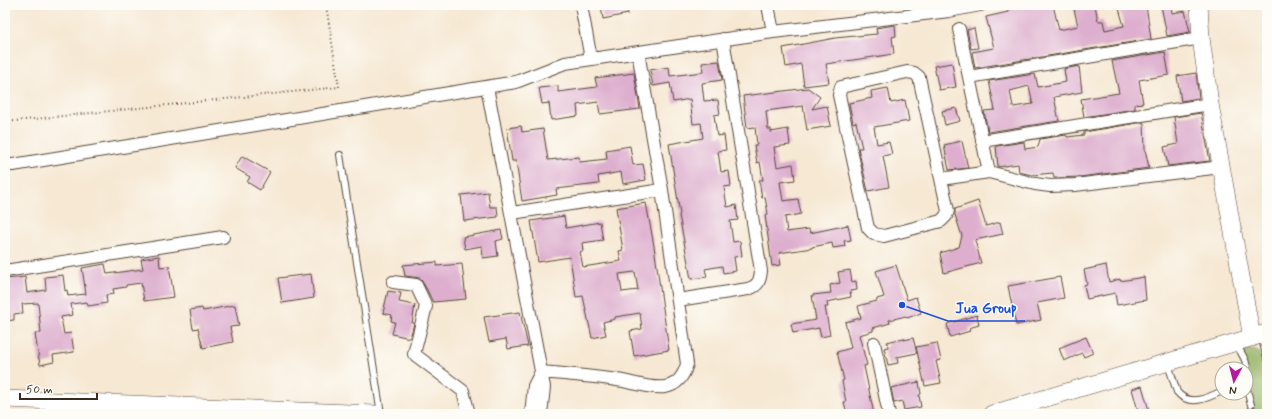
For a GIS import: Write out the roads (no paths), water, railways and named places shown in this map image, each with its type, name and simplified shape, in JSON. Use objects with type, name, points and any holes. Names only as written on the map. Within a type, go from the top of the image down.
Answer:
[{"type":"main road","points":[[992,414],[1260,336],[1221,167],[1210,104],[1201,38],[1199,5]]},
{"type":"main road","points":[[5,399],[171,410],[374,414]]},
{"type":"street","points":[[581,5],[591,59]]},
{"type":"street","points":[[768,5],[773,32]]},
{"type":"street","points":[[8,166],[516,82],[565,63],[773,32],[980,5]]},
{"type":"street","points":[[959,29],[989,172]]},
{"type":"street","points":[[969,77],[1201,38]]},
{"type":"street","points":[[678,300],[748,289],[758,284],[760,278],[761,271],[723,39]]},
{"type":"street","points":[[541,372],[666,387],[678,382],[684,375],[687,364],[678,300],[662,190],[638,52]]},
{"type":"street","points":[[907,72],[914,73],[919,77],[941,180],[948,211],[946,216],[941,221],[884,236],[874,234],[868,228],[839,95],[841,86],[907,72]]},
{"type":"street","points":[[487,87],[544,387],[541,414]]},
{"type":"street","points":[[982,141],[1210,104]]},
{"type":"street","points":[[941,180],[989,172],[1035,184],[1050,186],[1074,186],[1221,167]]},
{"type":"street","points":[[512,213],[662,190]]},
{"type":"street","points":[[5,271],[223,237]]},
{"type":"street","points":[[394,282],[416,284],[426,306],[414,354],[463,391],[469,414]]},
{"type":"street","points":[[874,343],[889,414]]},
{"type":"street","points":[[532,414],[534,386],[541,372]]},
{"type":"lane","points":[[340,155],[380,414]]},
{"type":"lane","points":[[1260,336],[1267,358]]},
{"type":"lane","points":[[1235,343],[1245,361]]},
{"type":"lane","points":[[1168,362],[1177,392],[1180,396],[1194,400],[1202,400],[1214,395]]},
{"type":"lane","points":[[1250,401],[1251,405]]},
{"type":"place","name":"Jua Group","points":[[902,305]]}]
